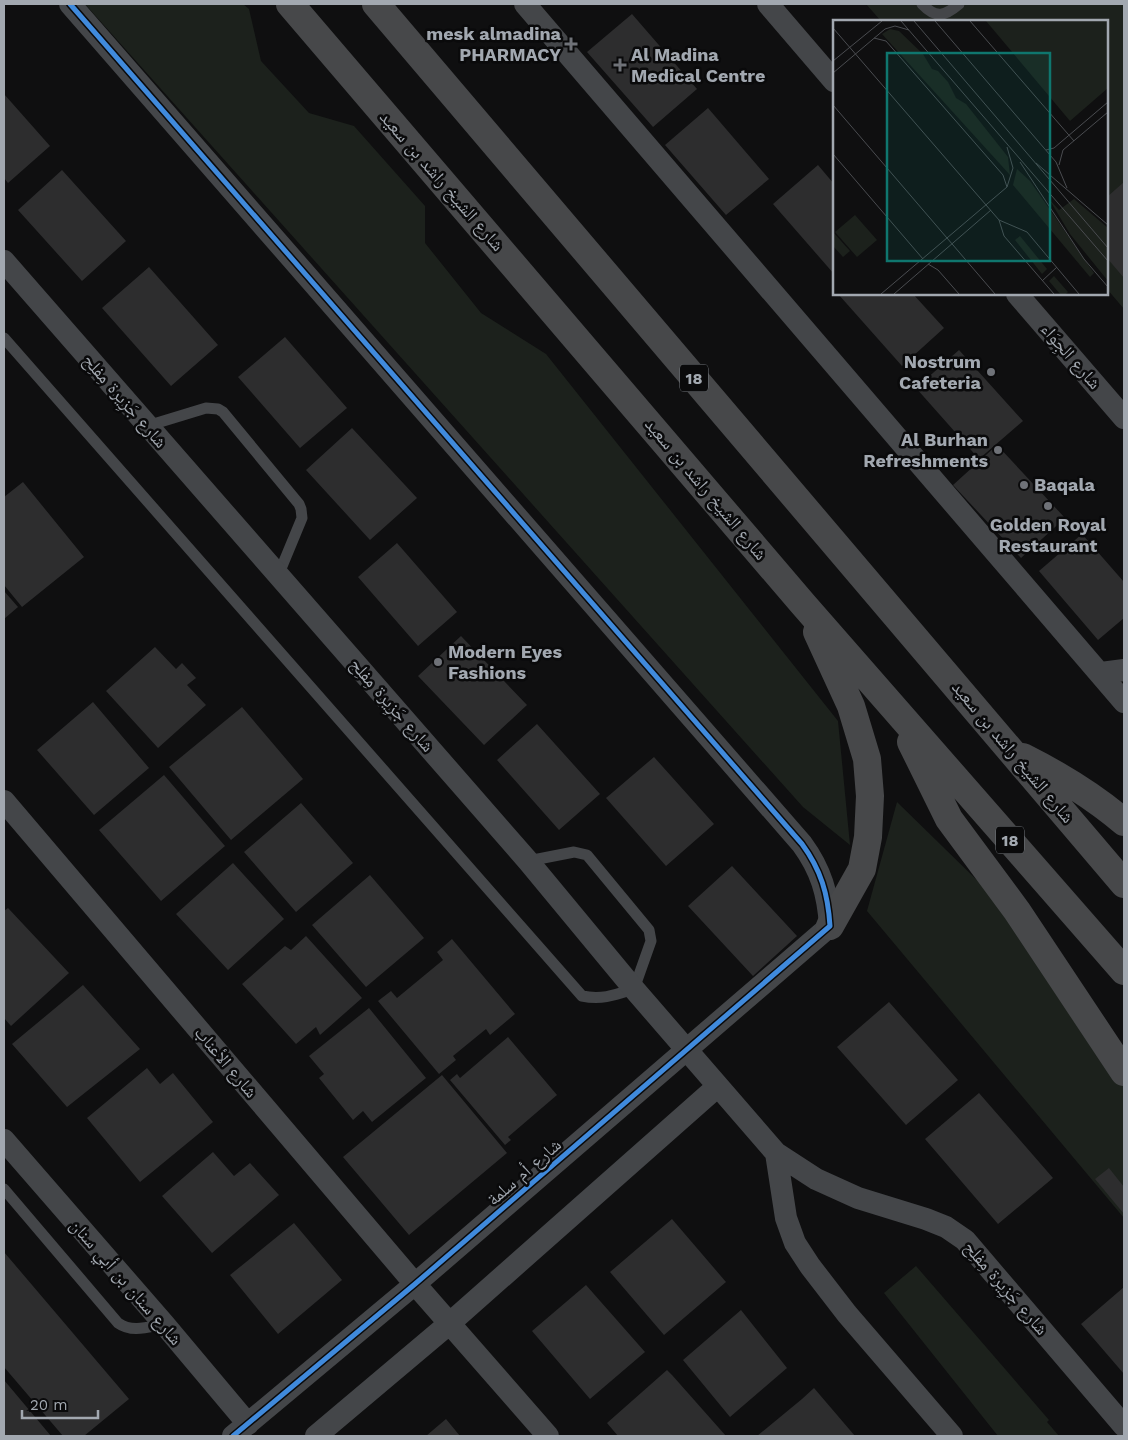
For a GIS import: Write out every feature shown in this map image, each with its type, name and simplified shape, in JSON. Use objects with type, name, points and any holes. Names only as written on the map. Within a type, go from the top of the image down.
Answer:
[{"type":"main road","name":"شارع الشيخ راشد بن سعيد","points":[[290,4],[804,604],[1124,971]]},
{"type":"main road","name":"شارع الشيخ راشد بن سعيد","points":[[376,4],[1124,884]]},
{"type":"main road","points":[[804,604],[851,706],[867,759],[870,796],[868,838],[862,869],[830,926]]},
{"type":"main road","points":[[895,709],[949,818],[1017,912],[1124,1072]]},
{"type":"main road","points":[[1013,752],[1058,774],[1104,805],[1124,822]]},
{"type":"street","points":[[70,4],[802,844],[814,860],[822,879],[828,900],[830,926]]},
{"type":"street","points":[[525,4],[1124,702]]},
{"type":"street","points":[[768,4],[833,80]]},
{"type":"street","name":"شارع جَزِيرة مِفلِح","points":[[4,261],[528,861],[634,989],[776,1153],[816,1179],[833,1187],[858,1198],[940,1225],[965,1240],[1124,1426]]},
{"type":"street","name":"شارع الجِوَاء","points":[[1018,295],[1124,418]]},
{"type":"street","points":[[1101,674],[1124,670]]},
{"type":"street","name":"شارع الأعناب","points":[[4,801],[415,1284],[548,1436]]},
{"type":"street","name":"شارع أم سلمة","points":[[240,1430],[415,1284],[830,926]]},
{"type":"street","points":[[316,1436],[450,1323],[718,1086]]},
{"type":"street","name":"شارع سنان بن أبي سنان","points":[[4,1140],[164,1324],[240,1430]]},
{"type":"street","points":[[776,1153],[786,1218],[795,1243],[847,1314],[952,1436]]},
{"type":"lane","points":[[922,4],[929,11],[940,14],[947,13],[959,4]]},
{"type":"lane","points":[[4,338],[582,996],[609,998],[634,989],[651,941],[650,930],[594,862],[588,855],[580,852],[528,861]]},
{"type":"lane","points":[[147,426],[206,408],[218,409],[222,412],[299,504],[301,509],[302,518],[278,576]]},
{"type":"lane","points":[[4,1189],[118,1323],[124,1327],[134,1329],[164,1324]]},
{"type":"shaded area","points":[[85,4],[243,4],[249,9],[261,61],[309,113],[354,126],[425,206],[425,243],[481,313],[546,354],[838,721],[850,845],[803,807]]},
{"type":"shaded area","points":[[866,4],[1124,4],[1124,309],[1108,290],[1108,20],[880,20]]},
{"type":"shaded area","points":[[897,802],[985,888],[1124,1087],[1124,1218],[867,911]]},
{"type":"shaded area","points":[[916,1266],[1049,1420],[1047,1422],[1059,1436],[998,1436],[884,1293]]},
{"type":"building","points":[[632,14],[697,89],[653,127],[587,52]]},
{"type":"building","points":[[4,94],[50,146],[8,183],[4,178]]},
{"type":"building","points":[[708,108],[769,179],[726,215],[665,145]]},
{"type":"building","points":[[818,165],[833,183],[833,273],[773,204]]},
{"type":"building","points":[[62,170],[126,241],[82,281],[18,210]]},
{"type":"building","points":[[1124,182],[1124,278],[1108,259],[1108,196]]},
{"type":"building","points":[[149,267],[218,345],[171,386],[102,308]]},
{"type":"building","points":[[839,295],[914,295],[944,328],[902,366]]},
{"type":"building","points":[[285,337],[347,408],[300,448],[238,377]]},
{"type":"building","points":[[959,350],[1023,421],[979,459],[916,388]]},
{"type":"building","points":[[352,428],[417,498],[370,540],[306,470]]},
{"type":"building","points":[[997,445],[1065,518],[1021,558],[953,485]]},
{"type":"building","points":[[23,482],[84,557],[22,607],[4,585],[4,497]]},
{"type":"building","points":[[1082,534],[1124,582],[1124,618],[1098,640],[1039,571]]},
{"type":"building","points":[[397,543],[457,612],[418,646],[358,577]]},
{"type":"building","points":[[4,591],[18,607],[4,619]]},
{"type":"building","points":[[461,636],[527,705],[484,745],[418,676]]},
{"type":"building","points":[[155,647],[176,669],[182,663],[196,678],[187,685],[206,705],[158,748],[106,691]]},
{"type":"building","points":[[93,702],[149,768],[94,815],[37,750]]},
{"type":"building","points":[[242,707],[303,779],[231,840],[169,767]]},
{"type":"building","points":[[537,724],[600,794],[559,830],[497,760]]},
{"type":"building","points":[[654,757],[714,824],[666,866],[606,798]]},
{"type":"building","points":[[164,775],[225,846],[161,901],[99,830]]},
{"type":"building","points":[[301,803],[353,863],[296,912],[244,852]]},
{"type":"building","points":[[233,863],[284,919],[228,970],[176,914]]},
{"type":"building","points":[[732,866],[797,936],[753,976],[688,906]]},
{"type":"building","points":[[370,875],[424,938],[366,987],[312,925]]},
{"type":"building","points":[[8,908],[69,973],[11,1026],[4,1018],[4,911]]},
{"type":"building","points":[[306,936],[362,998],[320,1035],[316,1027],[296,1044],[242,984],[285,946],[291,950]]},
{"type":"building","points":[[452,939],[515,1014],[490,1035],[486,1029],[453,1056],[456,1060],[439,1074],[378,1001],[391,991],[397,998],[443,960],[437,952]]},
{"type":"building","points":[[83,985],[140,1049],[67,1107],[12,1044]]},
{"type":"building","points":[[889,1002],[958,1080],[906,1125],[837,1047]]},
{"type":"building","points":[[369,1008],[426,1078],[372,1122],[363,1111],[353,1120],[319,1078],[324,1074],[309,1056]]},
{"type":"building","points":[[508,1037],[557,1095],[508,1137],[511,1140],[505,1145],[450,1080],[457,1074],[460,1078]]},
{"type":"building","points":[[147,1068],[160,1084],[173,1073],[213,1122],[140,1182],[87,1118]]},
{"type":"building","points":[[442,1075],[507,1153],[409,1235],[343,1157]]},
{"type":"building","points":[[979,1093],[1053,1178],[998,1224],[925,1139]]},
{"type":"building","points":[[213,1152],[234,1176],[250,1163],[279,1195],[212,1253],[162,1196]]},
{"type":"building","points":[[1109,1168],[1124,1187],[1124,1214],[1095,1179]]},
{"type":"building","points":[[672,1219],[726,1282],[664,1335],[610,1272]]},
{"type":"building","points":[[294,1223],[342,1280],[278,1334],[230,1275]]},
{"type":"building","points":[[4,1252],[129,1399],[84,1436],[63,1436],[4,1367]]},
{"type":"building","points":[[586,1285],[645,1352],[590,1399],[532,1331]]},
{"type":"building","points":[[1124,1287],[1124,1374],[1081,1324]]},
{"type":"building","points":[[741,1310],[787,1368],[730,1417],[683,1360]]},
{"type":"building","points":[[667,1370],[726,1436],[618,1436],[607,1423]]},
{"type":"building","points":[[4,1380],[51,1436],[4,1436]]},
{"type":"building","points":[[814,1388],[855,1436],[757,1436],[802,1399]]},
{"type":"building","points":[[446,1419],[460,1436],[426,1436]]},
{"type":"cycle path","points":[[70,4],[802,844],[819,873],[829,914],[830,926],[415,1284],[233,1436]]},
{"type":"place","name":"mesk almadina PHARMACY","points":[[571,44]]},
{"type":"place","name":"Al Madina Medical Centre","points":[[620,65]]},
{"type":"place","name":"Nostrum Cafeteria","points":[[991,372]]},
{"type":"place","name":"Al Burhan Refreshments","points":[[998,450]]},
{"type":"place","name":"Baqala","points":[[1024,485]]},
{"type":"place","name":"Golden Royal Restaurant","points":[[1048,506]]},
{"type":"place","name":"Modern Eyes Fashions","points":[[438,662]]}]
